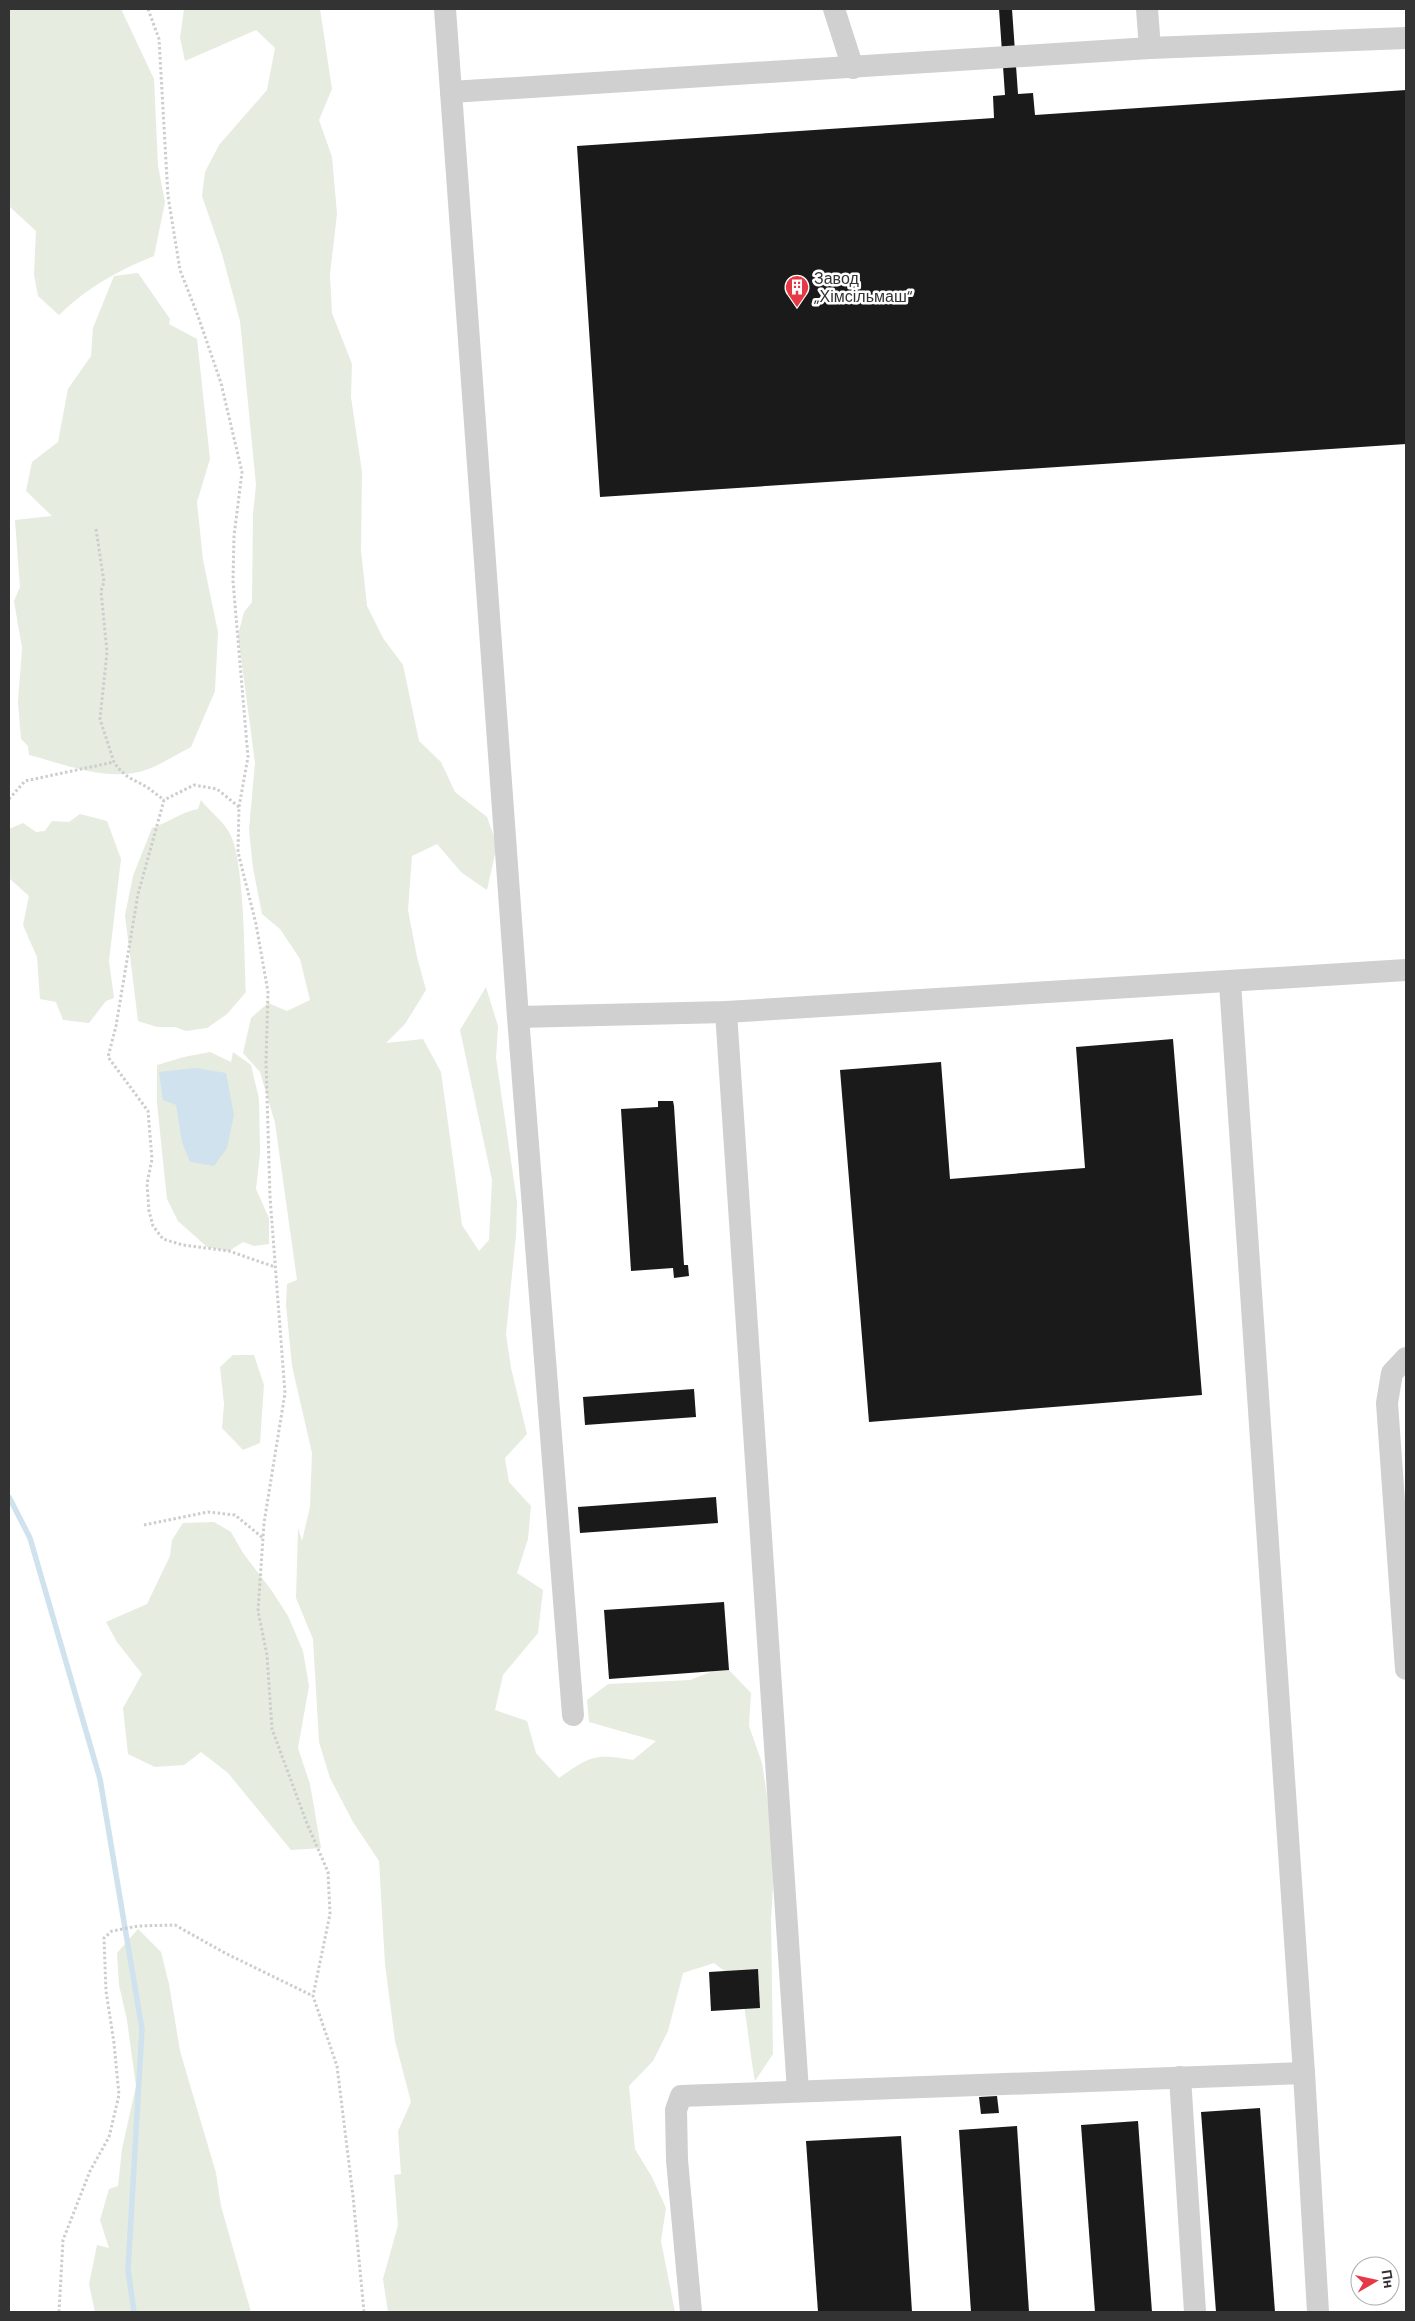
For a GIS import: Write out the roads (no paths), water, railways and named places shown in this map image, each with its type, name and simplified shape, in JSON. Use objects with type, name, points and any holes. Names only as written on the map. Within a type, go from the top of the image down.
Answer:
[{"type":"lane","points":[[445,9],[518,1017],[572,1715]]},
{"type":"lane","points":[[834,9],[853,68]]},
{"type":"lane","points":[[1147,9],[1150,48]]},
{"type":"lane","points":[[451,92],[1150,48],[1406,38]]},
{"type":"lane","points":[[518,1017],[726,1012],[1230,983],[1406,970]]},
{"type":"lane","points":[[1230,983],[1304,2073],[1318,2312]]},
{"type":"lane","points":[[726,1012],[798,2091]]},
{"type":"lane","points":[[1406,1358],[1392,1373],[1387,1403],[1406,1669]]},
{"type":"lane","points":[[691,2312],[677,2160],[676,2110],[681,2096],[1304,2073]]},
{"type":"lane","points":[[1180,2077],[1195,2312]]},
{"type":"water","points":[[196,1068],[226,1073],[234,1115],[227,1148],[214,1166],[190,1162],[182,1142],[176,1105],[163,1100],[159,1072]]},
{"type":"waterway","points":[[9,1497],[30,1538],[100,1779],[142,2029],[128,2270],[134,2312]]},
{"type":"place","name":"Завод „Хімсільмаш“","points":[[797,308]]}]
